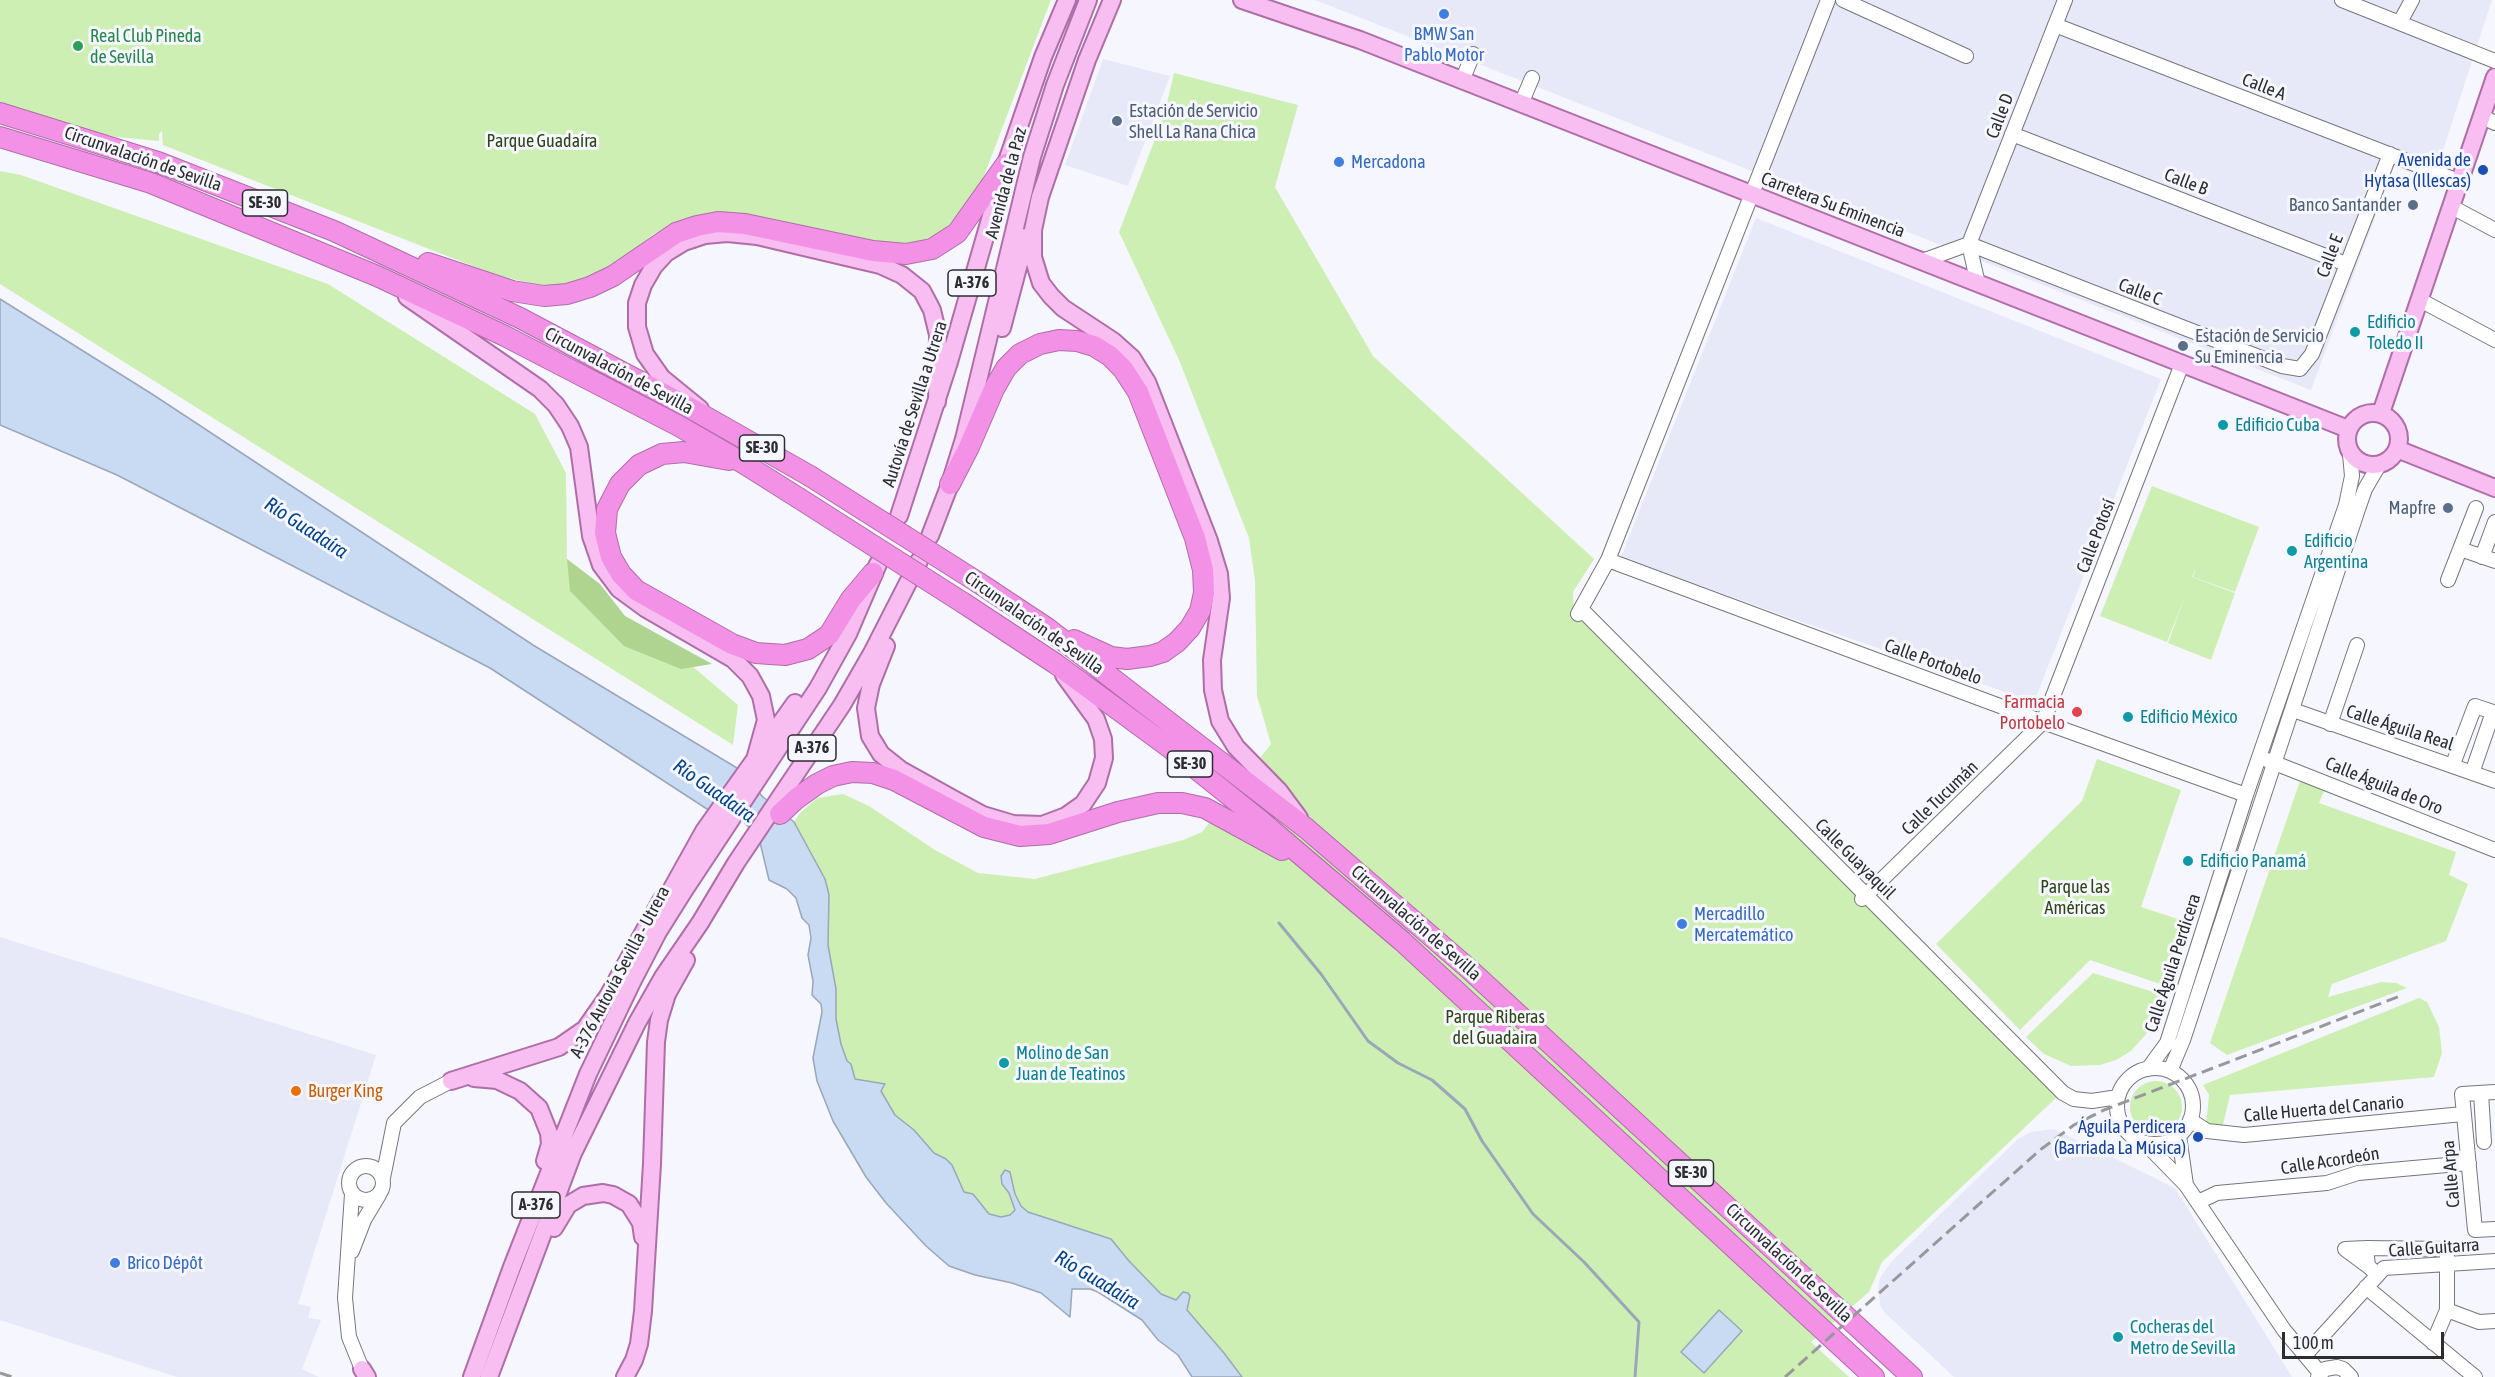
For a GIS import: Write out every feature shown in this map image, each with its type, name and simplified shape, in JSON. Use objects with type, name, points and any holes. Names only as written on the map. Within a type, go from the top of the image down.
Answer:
[{"type":"highway","name":"Circunvalación de Sevilla","points":[[0,113],[158,162],[334,231],[520,318],[714,421],[810,476],[979,583],[1047,628],[1307,829],[1469,969],[1912,1377]]},
{"type":"highway","name":"Circunvalación de Sevilla","points":[[0,137],[151,183],[377,276],[505,336],[680,426],[743,463],[966,604],[1056,664],[1170,748],[1402,940],[1874,1377]]},
{"type":"highway","points":[[334,231],[512,291],[543,296],[567,294],[590,287],[613,276],[676,233],[697,225],[718,222],[744,224],[873,251],[906,254],[933,249],[957,233],[1006,164]]},
{"type":"highway","points":[[950,484],[969,447],[993,389],[1006,368],[1020,354],[1040,344],[1059,340],[1077,341],[1094,346],[1110,356],[1123,369],[1138,392],[1195,538],[1203,570],[1204,593],[1200,611],[1190,628],[1177,642],[1163,652],[1138,658],[1111,657],[1047,628]]},
{"type":"highway","points":[[743,463],[684,452],[662,454],[639,465],[620,484],[607,509],[605,533],[611,556],[621,574],[636,590],[732,644],[756,653],[784,655],[808,650],[829,634],[851,599],[876,568]]},
{"type":"highway","points":[[780,814],[790,795],[833,776],[852,772],[873,773],[894,780],[984,827],[1020,836],[1049,834],[1118,812],[1158,804],[1182,803],[1205,808],[1236,823],[1318,870]]},
{"type":"main road","points":[[1043,57],[1060,0]]},
{"type":"main road","name":"Avenida de la Paz","points":[[1006,164],[1043,57],[1067,0]]},
{"type":"main road","points":[[964,439],[986,380],[1031,219],[1087,60],[1112,0]]},
{"type":"main road","name":"Carretera Su Eminencia","points":[[1242,0],[1360,40],[2348,429]]},
{"type":"main road","name":"Carretera Su Eminencia","points":[[1269,0],[1302,22]]},
{"type":"main road","points":[[1062,130],[1066,91],[1085,7]]},
{"type":"main road","name":"Avenida de la Paz","points":[[950,484],[964,439],[1032,157],[1055,85],[1085,7]]},
{"type":"main road","points":[[2381,413],[2461,182],[2489,120],[2495,77]]},
{"type":"main road","name":"Autovía de Sevilla a Utrera","points":[[899,516],[937,402],[1006,164]]},
{"type":"main road","points":[[1040,197],[1032,245],[1041,283],[1063,308],[1113,341],[1132,358],[1147,382],[1209,541],[1219,574],[1220,590],[1212,660],[1213,690],[1220,722],[1236,747],[1279,790],[1307,829]]},
{"type":"main road","points":[[714,421],[662,378],[645,354],[637,327],[637,303],[643,285],[654,266],[666,253],[684,242],[705,235],[727,233],[757,236],[879,266],[902,275],[922,291],[932,310],[938,335],[937,402]]},
{"type":"main road","points":[[377,276],[540,389],[556,405],[570,426],[579,447],[591,536],[601,566],[619,589],[645,608],[733,659],[750,676],[761,696],[766,720],[762,760]]},
{"type":"main road","points":[[2368,412],[2381,413],[2397,428],[2399,438],[2397,449],[2390,459],[2379,465],[2368,465],[2358,461],[2350,454],[2346,442],[2348,429],[2356,418],[2368,412]]},
{"type":"main road","points":[[2397,449],[2493,483]]},
{"type":"main road","points":[[930,536],[950,484]]},
{"type":"main road","name":"A-376","points":[[489,1377],[573,1153],[663,977],[790,795],[872,653],[919,561]]},
{"type":"main road","points":[[458,1079],[559,1047],[585,1029],[608,996],[652,916],[682,868],[711,835],[762,760],[842,630],[858,613],[876,568]]},
{"type":"main road","points":[[900,598],[902,611],[871,684],[866,708],[870,736],[881,754],[901,770],[983,815],[1013,824],[1042,825],[1066,816],[1083,804],[1097,783],[1104,758],[1103,739],[1096,719],[1056,664]]},
{"type":"main road","points":[[739,866],[780,814]]},
{"type":"main road","name":"A-376 Autovía Sevilla - Utrera","points":[[472,1377],[512,1267],[606,1034],[711,835]]},
{"type":"main road","points":[[606,1034],[622,985],[682,868]]},
{"type":"main road","points":[[625,1377],[639,1344],[646,1262],[656,1042],[659,1020],[667,994],[688,956],[700,923]]},
{"type":"main road","points":[[458,1079],[497,1080],[520,1091],[539,1108],[549,1133],[548,1153],[512,1267]]},
{"type":"main road","points":[[514,1310],[529,1286],[557,1220],[568,1205],[583,1196],[603,1193],[629,1204],[641,1223],[646,1262]]},
{"type":"street","points":[[1608,560],[1828,0]]},
{"type":"street","points":[[1843,0],[1966,56]]},
{"type":"street","name":"Calle D","points":[[1969,244],[2065,0]]},
{"type":"street","points":[[2342,0],[2495,61]]},
{"type":"street","points":[[2400,22],[2412,0]]},
{"type":"street","name":"Calle A","points":[[2055,25],[2461,182]]},
{"type":"street","points":[[1462,81],[1473,54]]},
{"type":"street","points":[[1521,104],[1532,78]]},
{"type":"street","name":"Calle B","points":[[2012,134],[2346,264]]},
{"type":"street","name":"Calle E","points":[[2300,369],[2312,354],[2390,154]]},
{"type":"street","points":[[2452,207],[2495,230]]},
{"type":"street","points":[[1922,261],[1969,244],[1978,284]]},
{"type":"street","name":"Calle C","points":[[1969,244],[2282,366],[2300,369]]},
{"type":"street","points":[[2420,300],[2495,340]]},
{"type":"street","name":"Calle Potosí","points":[[2043,722],[2182,364]]},
{"type":"street","name":"Calle Águila Perdicera","points":[[2148,1069],[2167,1043],[2246,795],[2346,502],[2352,476],[2350,454]]},
{"type":"street","name":"Calle Águila Perdicera","points":[[2170,1071],[2183,1040],[2362,496],[2379,465]]},
{"type":"street","points":[[2448,580],[2476,508]]},
{"type":"street","points":[[2460,549],[2488,559],[2495,522]]},
{"type":"street","name":"Calle Guayaquil","points":[[1608,560],[1580,612],[1864,898],[2063,1092],[2074,1099],[2092,1101],[2118,1097]]},
{"type":"street","name":"Calle Portobelo","points":[[1608,560],[2246,795]]},
{"type":"street","points":[[2330,724],[2357,645]]},
{"type":"street","points":[[2453,764],[2475,705],[2493,712],[2472,773]]},
{"type":"street","name":"Calle Águila Real","points":[[2293,710],[2453,764],[2495,781]]},
{"type":"street","name":"Calle Tucumán","points":[[1864,898],[2043,722]]},
{"type":"street","name":"Calle Águila de Oro","points":[[2259,758],[2495,850]]},
{"type":"street","points":[[2148,1069],[2170,1071],[2187,1087],[2192,1097],[2190,1120],[2179,1136],[2169,1142],[2157,1145],[2145,1143],[2129,1135],[2119,1120],[2116,1108],[2118,1097],[2129,1078],[2148,1069]]},
{"type":"street","points":[[349,1258],[364,1220],[381,1192],[394,1123],[420,1097],[458,1079]]},
{"type":"street","points":[[2484,1142],[2488,1092]]},
{"type":"street","name":"Calle Arpa","points":[[2488,1092],[2462,1094],[2463,1114],[2475,1230],[2495,1229]]},
{"type":"street","name":"Calle Huerta del Canario","points":[[2190,1120],[2207,1131],[2244,1135],[2463,1114]]},
{"type":"street","points":[[2179,1136],[2186,1185]]},
{"type":"street","points":[[2145,1143],[2186,1185],[2284,1330],[2319,1375],[2331,1367],[2337,1367],[2343,1368],[2351,1377]]},
{"type":"street","name":"Calle Acordeón","points":[[2198,1202],[2217,1193],[2327,1183],[2358,1173],[2469,1163]]},
{"type":"street","points":[[365,1373],[349,1337],[346,1316],[345,1298],[352,1194],[348,1185],[351,1174],[358,1167],[368,1166],[377,1170],[383,1178]]},
{"type":"street","points":[[352,1194],[367,1201],[375,1198],[381,1192]]},
{"type":"street","points":[[2366,1248],[2373,1270]]},
{"type":"street","points":[[2373,1270],[2344,1249],[2446,1249],[2447,1310],[2433,1343]]},
{"type":"street","name":"Calle Guitarra","points":[[2305,1355],[2366,1287],[2373,1270],[2495,1261]]},
{"type":"street","points":[[2366,1287],[2475,1377]]},
{"type":"street","points":[[2447,1310],[2479,1322],[2495,1322]]},
{"type":"shaded area","points":[[1315,0],[2492,0],[2433,181],[2394,166],[2311,390]]},
{"type":"shaded area","name":"Estación de Servicio Shell La Rana Chica","points":[[1103,59],[1170,76],[1128,186],[1065,165]]},
{"type":"shaded area","points":[[1756,218],[2161,379],[2034,702],[1621,557]]},
{"type":"shaded area","points":[[0,937],[376,1055],[298,1304],[311,1307],[308,1318],[321,1320],[302,1369],[319,1377],[177,1377],[0,1320]]},
{"type":"shaded area","name":"Cocheras del Metro de Sevilla","points":[[2054,1129],[2175,1188],[2292,1377],[1954,1377],[1884,1312],[1880,1305],[1878,1287],[1881,1276],[1893,1260],[2018,1139],[2031,1132]]},
{"type":"green space","name":"Parque Guadaíra","points":[[0,0],[1051,0],[979,189],[956,218],[940,233],[914,244],[882,244],[770,218],[722,213],[694,216],[654,234],[619,261],[586,282],[549,288],[493,274],[163,145],[162,131],[159,134],[159,141],[116,137],[0,107]]},
{"type":"green space","name":"Parque Riberas del Guadaira","points":[[1174,73],[1298,105],[1275,187],[1373,356],[1594,559],[1573,592],[1574,614],[1578,614],[2057,1097],[1882,1262],[1869,1292],[1811,1342],[1849,1377],[1242,1377],[1187,1310],[1190,1296],[1176,1300],[1161,1294],[1111,1239],[1028,1212],[1021,1206],[1015,1194],[1013,1181],[1005,1171],[1001,1176],[1002,1184],[1009,1193],[1015,1210],[1010,1215],[1001,1217],[989,1214],[973,1194],[964,1193],[952,1165],[934,1153],[914,1130],[895,1115],[888,1102],[865,1080],[855,1079],[851,1064],[847,1061],[841,1044],[836,1019],[836,989],[828,945],[829,911],[825,880],[794,822],[800,813],[817,798],[843,794],[869,806],[935,850],[978,873],[1035,879],[1183,840],[1202,832],[1271,744],[1257,696],[1255,581],[1249,538],[1179,360],[1119,232],[1164,116]]},
{"type":"green space","points":[[0,171],[21,175],[328,284],[535,414],[566,473],[567,559],[615,623],[679,655],[738,705],[733,745],[0,284]]},
{"type":"green space","points":[[2152,486],[2259,527],[2235,592],[2193,577],[2196,567],[2192,577],[2235,593],[2211,660],[2168,643],[2185,596],[2167,642],[2100,616]]},
{"type":"green space","points":[[567,559],[600,584],[625,616],[712,664],[681,669],[624,646],[570,591]]},
{"type":"green space","name":"Parque las Américas","points":[[2097,759],[2181,790],[2141,907],[2187,922],[2166,986],[2090,960],[2020,1030],[1936,944],[2082,801]]},
{"type":"green space","points":[[2301,778],[2325,789],[2319,803],[2456,852],[2449,875],[2468,884],[2446,941],[2332,984],[2328,997],[2381,982],[2396,983],[2407,988],[2227,1055],[2210,1043]]},
{"type":"green space","points":[[2093,973],[2163,995],[2148,1032],[2131,1051],[2116,1060],[2100,1065],[2071,1066],[2044,1054],[2026,1037]]},
{"type":"green space","points":[[2419,998],[2427,1002],[2439,1027],[2442,1053],[2434,1077],[2230,1095],[2222,1129],[2206,1126],[2209,1095],[2203,1085]]},
{"type":"green space","points":[[2156,1081],[2166,1083],[2174,1089],[2180,1097],[2182,1107],[2180,1117],[2174,1125],[2166,1131],[2156,1133],[2146,1131],[2138,1125],[2132,1117],[2130,1107],[2132,1097],[2138,1089],[2146,1083]]},
{"type":"water","name":"Río Guadaíra","points":[[0,299],[152,394],[533,645],[737,768],[763,797],[794,822],[825,879],[829,895],[828,945],[836,989],[836,1019],[841,1044],[847,1061],[851,1064],[855,1079],[885,1084],[881,1091],[895,1115],[914,1130],[934,1153],[952,1165],[964,1192],[973,1194],[989,1214],[1001,1217],[1010,1215],[1015,1210],[1009,1193],[1002,1184],[1001,1176],[1005,1170],[1010,1172],[1015,1194],[1021,1206],[1028,1212],[1111,1239],[1161,1294],[1176,1300],[1183,1292],[1188,1293],[1190,1296],[1187,1310],[1242,1377],[1192,1377],[1178,1355],[1158,1340],[1142,1320],[1098,1292],[1090,1289],[1072,1289],[1070,1317],[1041,1293],[949,1266],[926,1246],[886,1203],[866,1177],[833,1121],[817,1081],[813,1058],[822,1012],[821,1004],[812,995],[813,981],[808,955],[811,938],[809,925],[802,918],[796,898],[787,889],[769,880],[759,838],[741,819],[707,809],[490,668],[117,475],[0,425]]},
{"type":"water","points":[[1719,1310],[1742,1331],[1704,1373],[1681,1352]]},
{"type":"waterway","points":[[1279,923],[1321,974],[1368,1041],[1398,1063],[1432,1080],[1465,1109],[1482,1141],[1533,1214],[1584,1262],[1639,1322],[1635,1377]]},
{"type":"railway","points":[[1785,1377],[2040,1150],[2074,1125],[2104,1110],[2400,996]]},
{"type":"railway","points":[[0,1373],[12,1377]]},
{"type":"place","name":"BMW San Pablo Motor","points":[[1444,14]]},
{"type":"place","name":"Real Club Pineda de Sevilla","points":[[78,46]]},
{"type":"place","name":"Estación de Servicio Shell La Rana Chica","points":[[1117,121]]},
{"type":"place","name":"Mercadona","points":[[1339,162]]},
{"type":"place","name":"Avenida de Hytasa (Illescas)","points":[[2483,170]]},
{"type":"place","name":"Banco Santander","points":[[2413,205]]},
{"type":"place","name":"Edificio Toledo II","points":[[2355,332]]},
{"type":"place","name":"Estación de Servicio Su Eminencia","points":[[2183,346]]},
{"type":"place","name":"Edificio Cuba","points":[[2223,425]]},
{"type":"place","name":"Mapfre","points":[[2448,508]]},
{"type":"place","name":"Edificio Argentina","points":[[2292,551]]},
{"type":"place","name":"Farmacia Portobelo","points":[[2077,712]]},
{"type":"place","name":"Edificio México","points":[[2128,717]]},
{"type":"place","name":"Edificio Panamá","points":[[2188,861]]},
{"type":"place","name":"Mercadillo Mercatemático","points":[[1682,924]]},
{"type":"place","name":"Molino de San Juan de Teatinos","points":[[1004,1063]]},
{"type":"place","name":"Burger King","points":[[296,1091]]},
{"type":"place","name":"Águila Perdicera (Barriada La Música)","points":[[2198,1137]]},
{"type":"place","name":"Brico Dépôt","points":[[115,1263]]},
{"type":"place","name":"Cocheras del Metro de Sevilla","points":[[2118,1337]]}]
